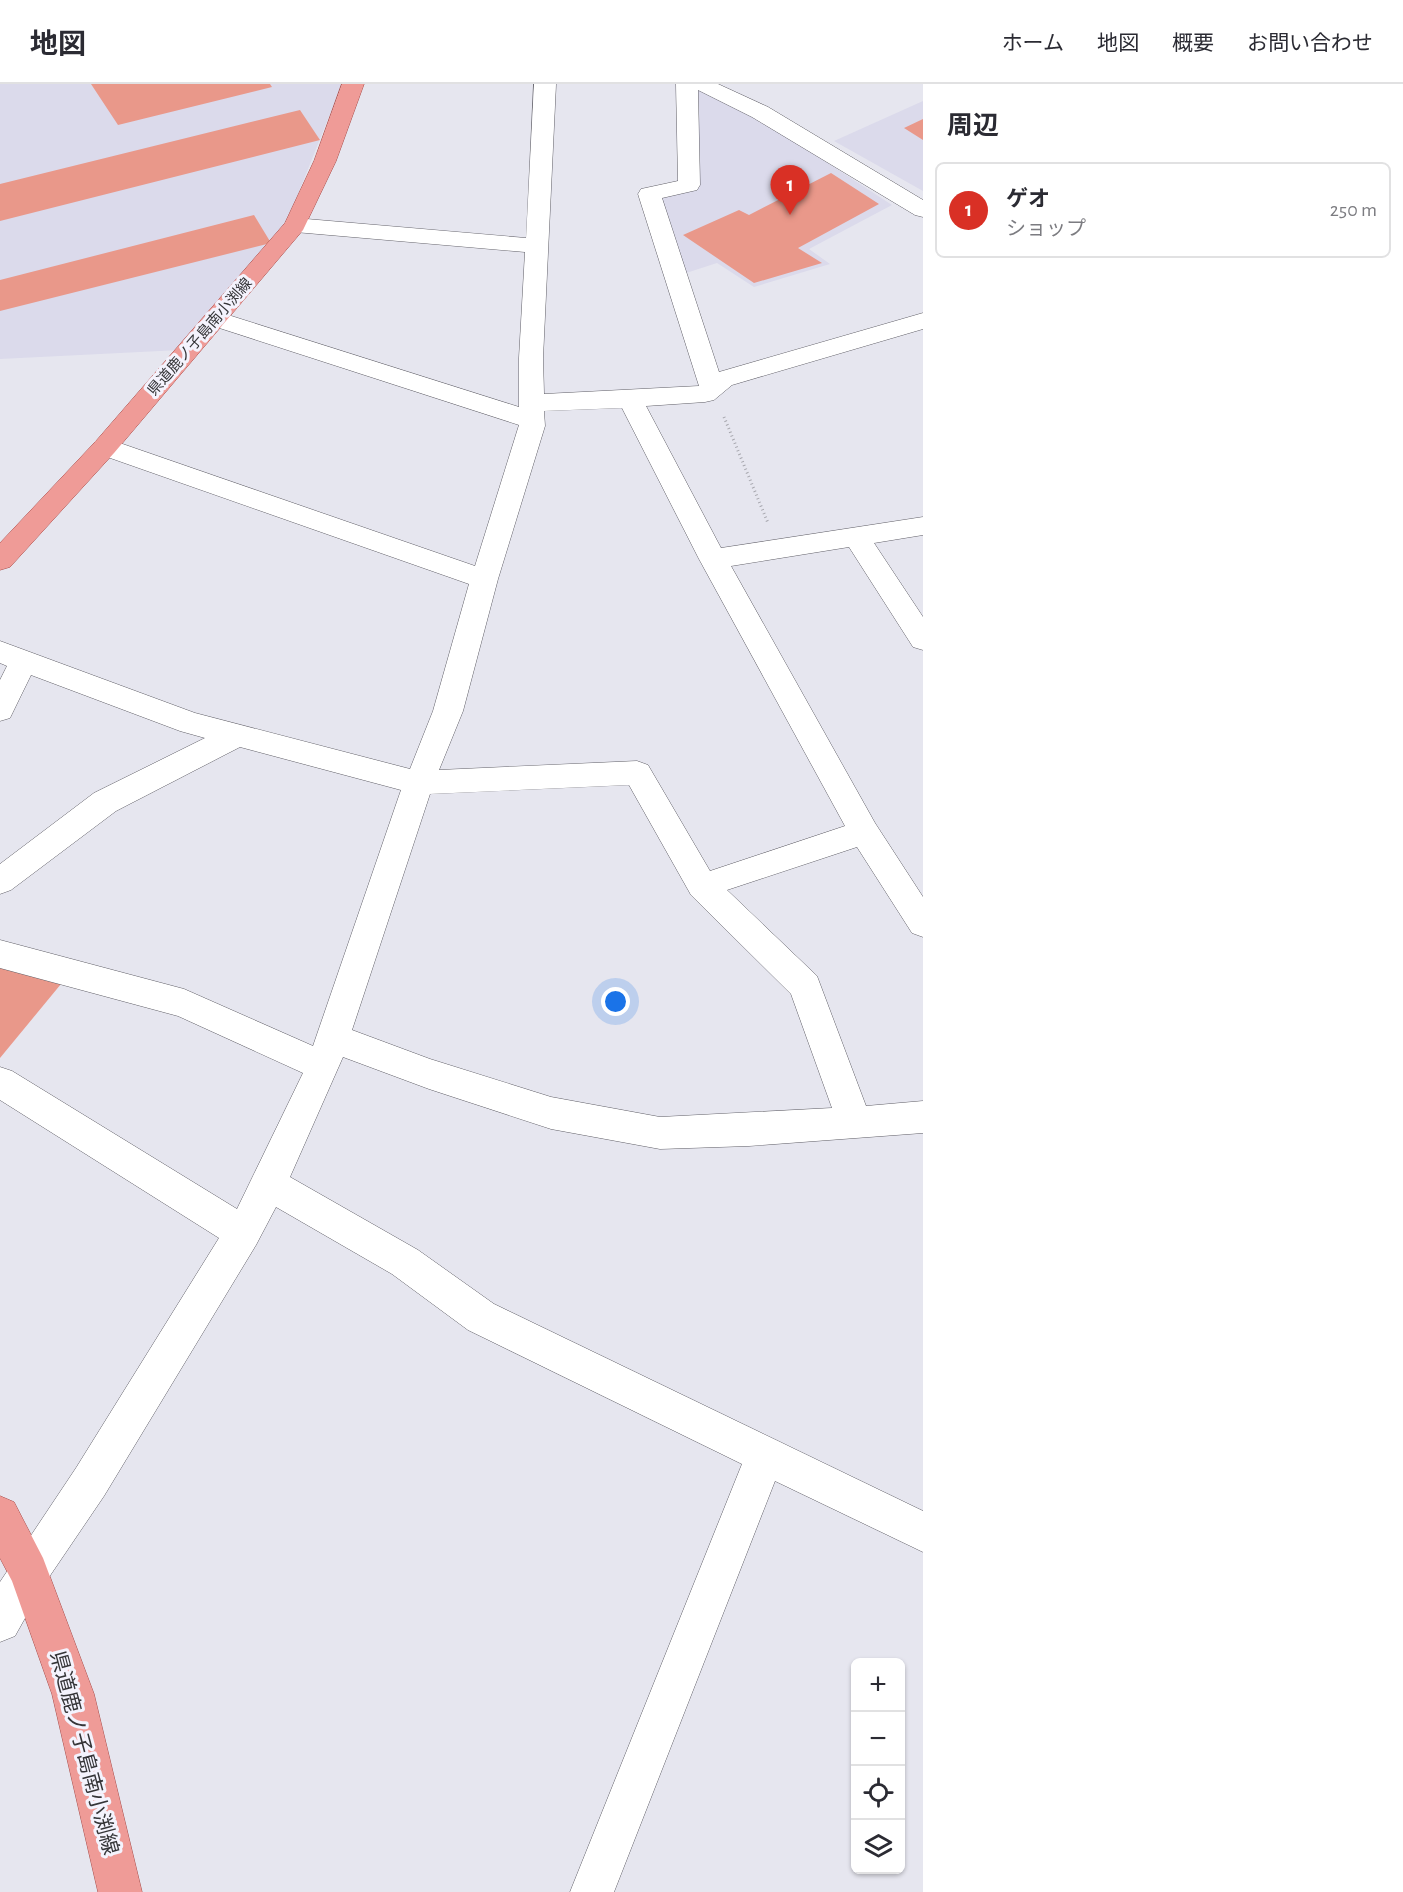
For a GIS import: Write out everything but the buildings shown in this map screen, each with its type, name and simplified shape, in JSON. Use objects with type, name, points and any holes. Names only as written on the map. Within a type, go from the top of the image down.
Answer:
[{"type":"main road","name":"県道鹿ノ子島南小渕線","points":[[0,560],[105,447],[295,225],[325,161],[353,84]]},
{"type":"main road","name":"県道鹿ノ子島南小渕線","points":[[0,1516],[29,1572],[73,1694],[120,1892]]},
{"type":"street","points":[[0,1621],[29,1572],[90,1482],[243,1233],[269,1184],[328,1052],[419,783],[448,711],[484,579],[532,426],[531,358],[545,84]]},
{"type":"street","points":[[687,84],[689,185],[649,194],[712,388]]},
{"type":"street","points":[[701,84],[760,112],[923,210]]},
{"type":"street","points":[[295,225],[537,246]]},
{"type":"street","points":[[216,319],[531,411],[630,399],[705,394],[723,379],[923,321]]},
{"type":"street","points":[[630,399],[713,559],[864,832],[922,923]]},
{"type":"street","points":[[105,447],[484,579]]},
{"type":"street","points":[[713,559],[923,526]]},
{"type":"street","points":[[856,537],[923,640]]},
{"type":"street","points":[[0,710],[12,656],[190,723],[419,783],[637,773],[702,886],[805,986],[855,1123]]},
{"type":"street","points":[[0,881],[105,802],[236,736]]},
{"type":"street","points":[[702,886],[864,832]]},
{"type":"street","points":[[0,954],[184,1003],[328,1052],[429,1074],[551,1113],[660,1133],[855,1123],[923,1117]]},
{"type":"street","points":[[0,1082],[243,1233]]},
{"type":"street","points":[[269,1184],[405,1262],[481,1317],[923,1532]]},
{"type":"street","points":[[592,1892],[765,1456]]},
{"type":"path","points":[[712,388],[779,549]]},
{"type":"shaded area","points":[[0,84],[342,84],[286,224],[180,350],[0,359]]},
{"type":"shaded area","points":[[692,84],[739,105],[892,205],[809,249],[830,264],[754,287],[717,263],[683,274],[657,197],[695,188]]},
{"type":"shaded area","points":[[923,101],[923,191],[834,141]]},
{"type":"place","name":"ゲオ","points":[[790,215]]}]
